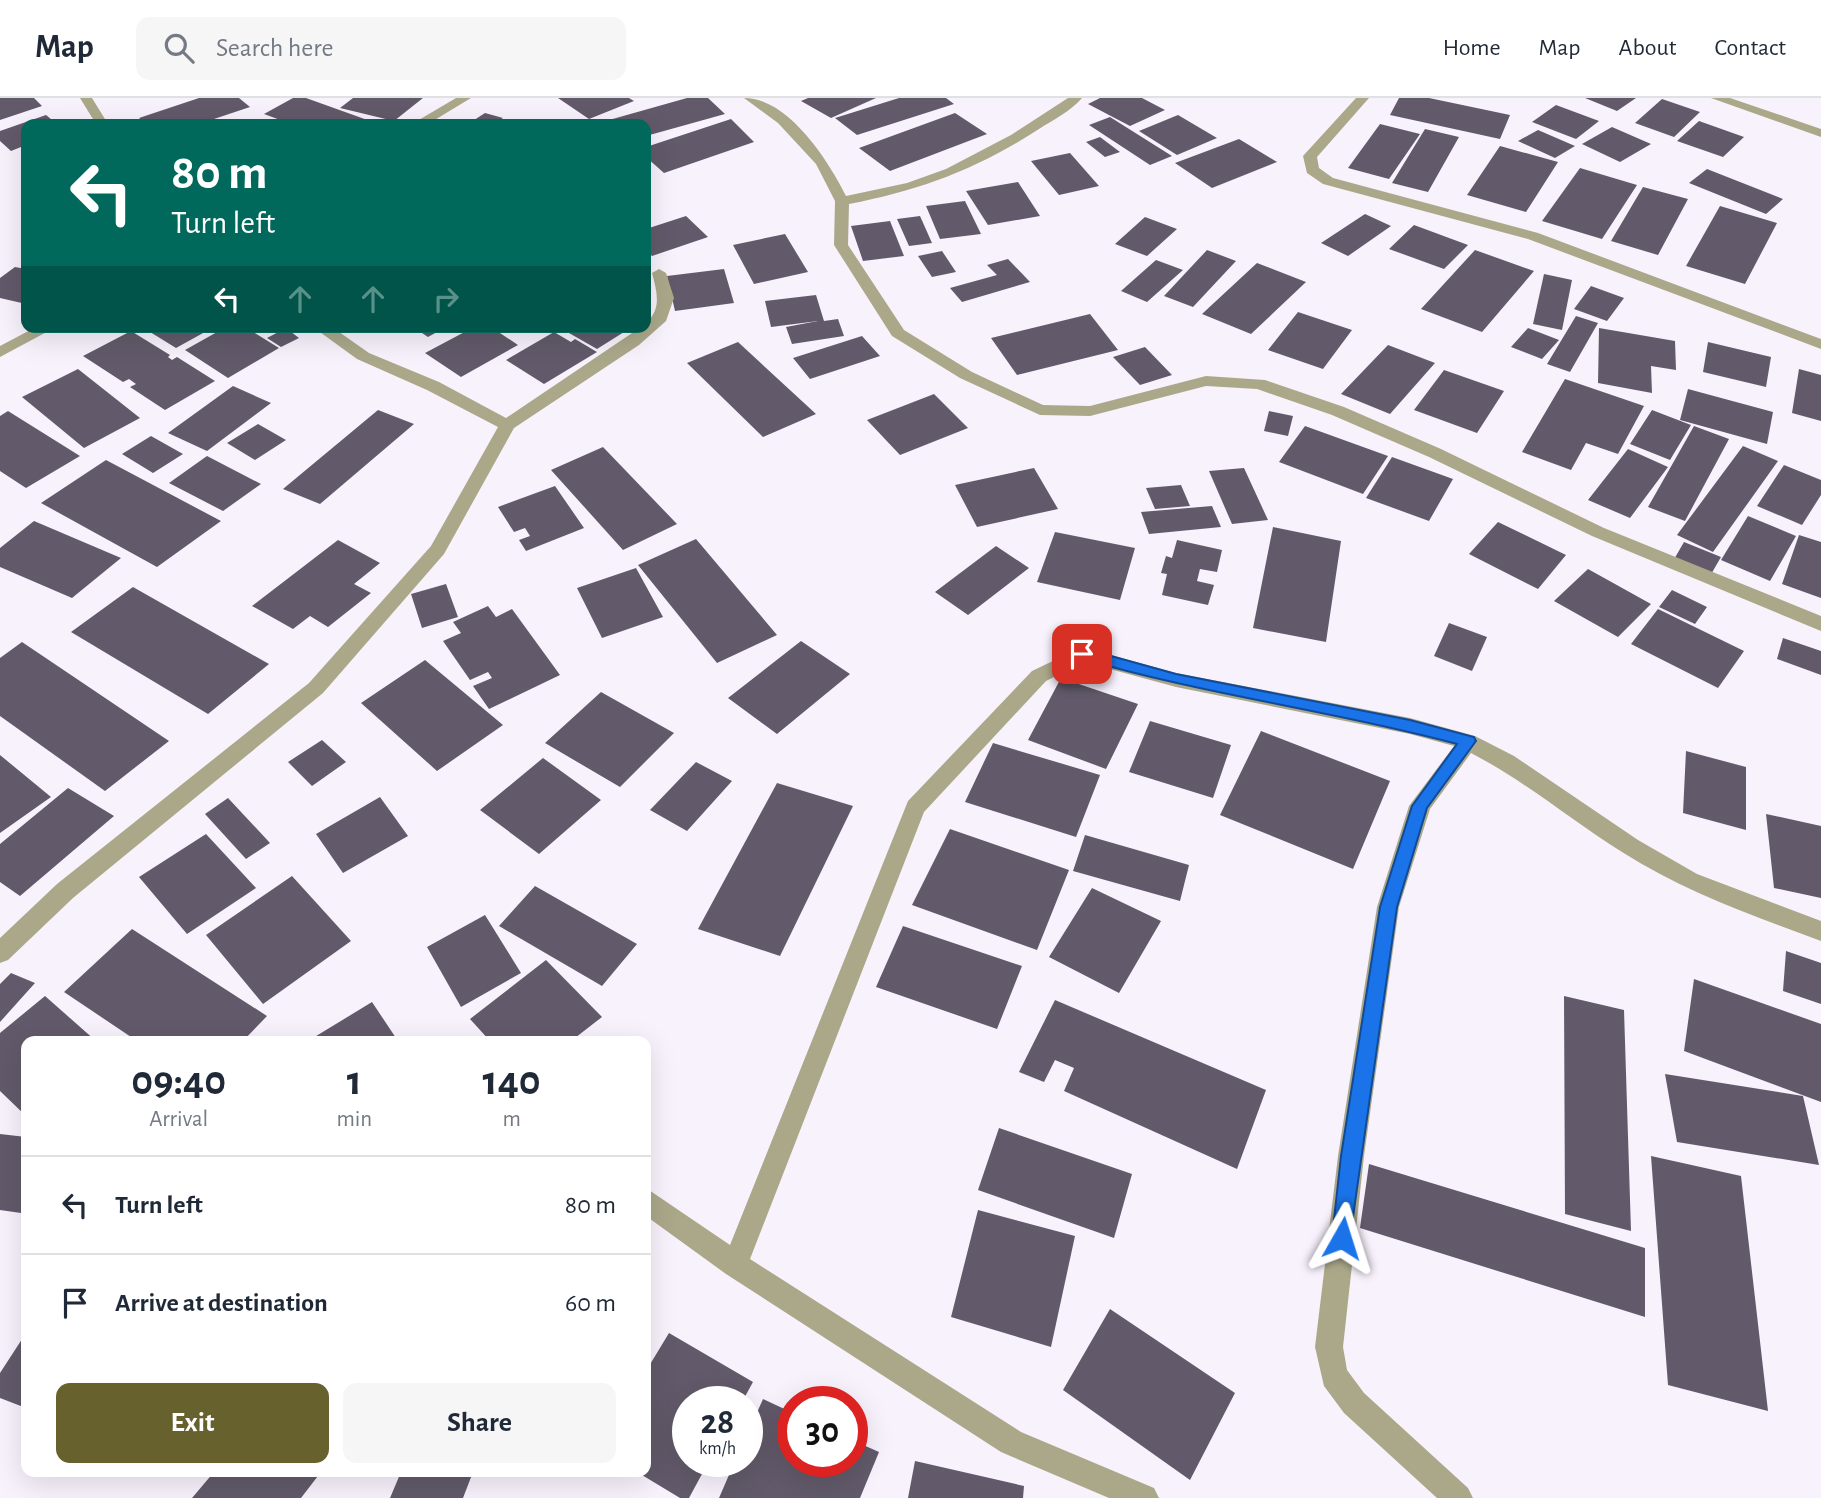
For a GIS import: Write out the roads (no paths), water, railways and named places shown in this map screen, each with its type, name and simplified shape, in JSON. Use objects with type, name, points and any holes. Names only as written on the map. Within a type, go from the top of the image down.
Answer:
[{"type":"street","points":[[86,98],[99,119]]},
{"type":"street","points":[[428,119],[466,98]]},
{"type":"street","points":[[750,98],[783,120],[822,162],[842,201],[842,246],[898,333],[966,375],[1040,410],[1090,411],[1206,381],[1259,384],[1338,411],[1436,453],[1598,532],[1821,624]]},
{"type":"street","points":[[842,201],[881,194],[950,173],[1036,126],[1076,98]]},
{"type":"street","points":[[1363,98],[1311,156],[1312,170],[1328,181],[1532,235],[1650,277],[1731,311],[1821,344]]},
{"type":"street","points":[[1717,98],[1821,133]]},
{"type":"street","points":[[651,327],[661,318],[666,298],[659,273]]},
{"type":"street","points":[[0,352],[36,333]]},
{"type":"street","points":[[330,333],[363,356],[443,391],[507,425]]},
{"type":"street","points":[[0,953],[65,891],[316,688],[438,550],[507,425],[644,333]]},
{"type":"street","points":[[735,1265],[915,807],[1039,676],[1082,654],[1176,680],[1410,726],[1468,741],[1507,762],[1630,846],[1689,880],[1821,931]]},
{"type":"street","points":[[1458,1498],[1354,1403],[1334,1376],[1329,1347],[1351,1156],[1388,907],[1420,806],[1468,741]]},
{"type":"street","points":[[651,1205],[735,1265],[1011,1443],[1144,1498]]}]
